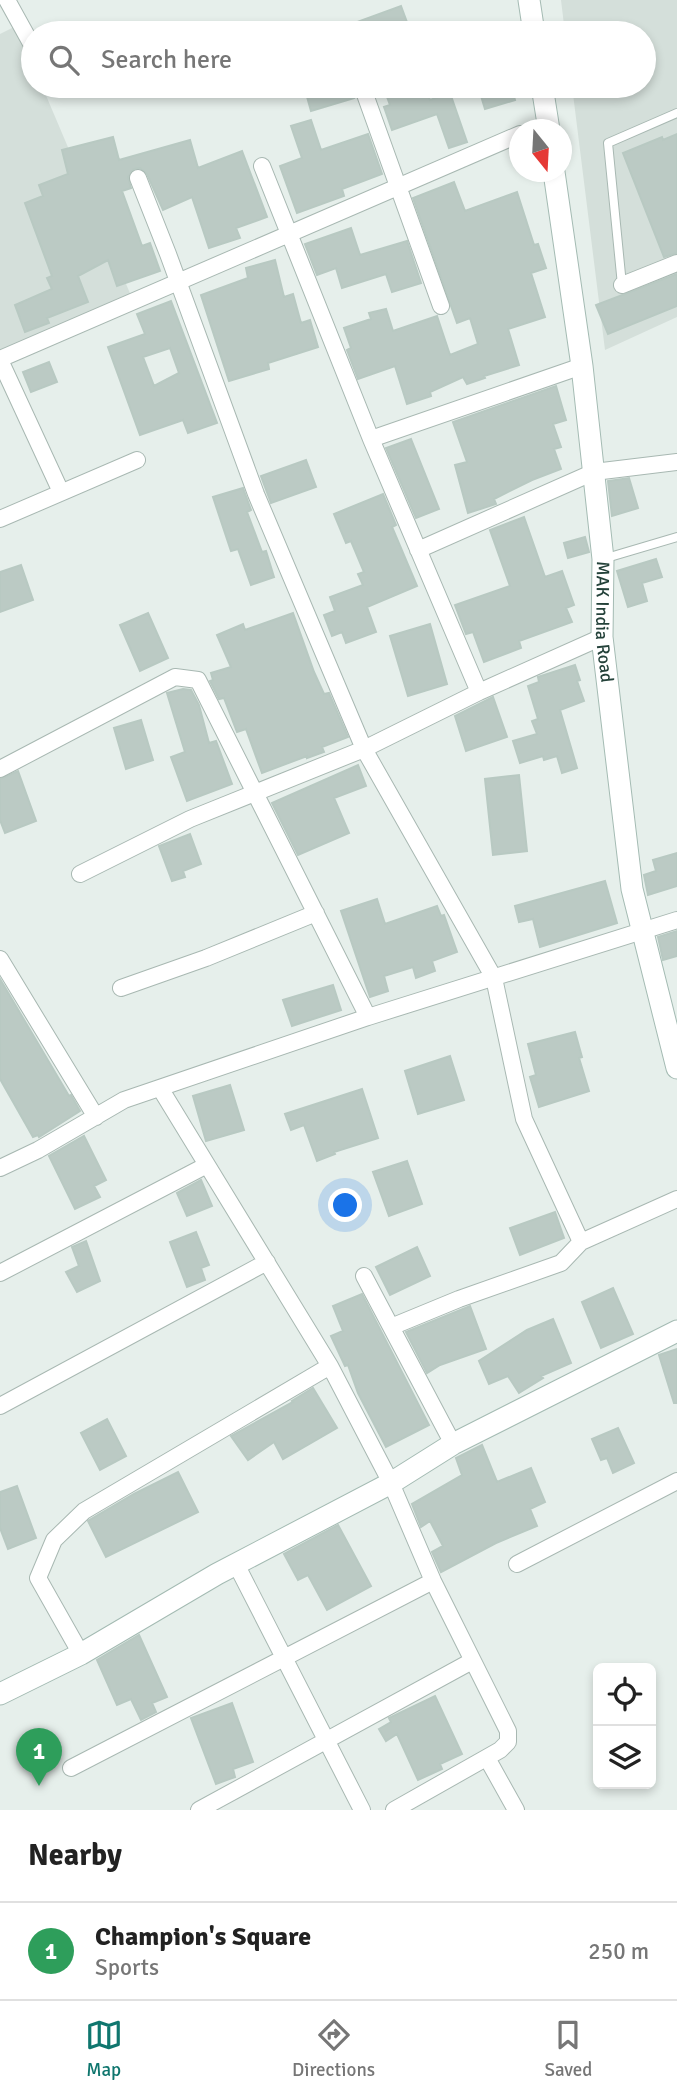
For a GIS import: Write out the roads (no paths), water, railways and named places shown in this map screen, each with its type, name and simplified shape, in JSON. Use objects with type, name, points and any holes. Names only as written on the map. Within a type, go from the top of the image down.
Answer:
[{"type":"street","points":[[8,0],[21,24]]},
{"type":"street","points":[[529,0],[532,21]]},
{"type":"street","points":[[366,98],[441,306]]},
{"type":"street","points":[[542,98],[542,119]]},
{"type":"street","points":[[61,492],[0,359],[509,139]]},
{"type":"street","points":[[262,166],[371,439],[479,692]]},
{"type":"street","points":[[138,178],[256,494],[364,749],[494,978],[524,1119],[581,1242]]},
{"type":"street","name":"MAK India Road","points":[[555,182],[594,472],[603,559],[602,637],[632,889],[677,1068]]},
{"type":"street","points":[[622,285],[677,263]]},
{"type":"street","points":[[371,439],[582,366]]},
{"type":"street","points":[[0,519],[137,460]]},
{"type":"street","points":[[418,550],[594,472],[677,462]]},
{"type":"street","points":[[80,874],[190,819],[364,749],[479,692],[602,637]]},
{"type":"street","points":[[0,769],[175,677],[198,680],[368,1017]]},
{"type":"street","points":[[121,988],[206,958],[316,913]]},
{"type":"street","points":[[0,1168],[38,1150],[124,1100],[368,1017],[677,920]]},
{"type":"street","points":[[0,959],[96,1117]]},
{"type":"street","points":[[160,1088],[330,1366],[391,1483],[433,1581],[508,1731],[508,1742],[500,1750],[394,1810]]},
{"type":"street","points":[[0,1273],[207,1165]]},
{"type":"street","points":[[391,1327],[459,1299],[561,1263],[581,1242],[677,1199]]},
{"type":"street","points":[[0,1406],[267,1262]]},
{"type":"street","points":[[364,1276],[453,1444]]},
{"type":"street","points":[[0,1695],[81,1654],[236,1564],[391,1483],[453,1444],[677,1331]]},
{"type":"street","points":[[81,1654],[38,1578],[54,1540],[84,1511],[330,1366]]},
{"type":"street","points":[[517,1564],[677,1481]]},
{"type":"street","points":[[236,1564],[362,1810]]},
{"type":"street","points":[[71,1768],[433,1581]]},
{"type":"street","points":[[199,1810],[472,1661]]},
{"type":"street","points":[[487,1758],[516,1810]]},
{"type":"lane","points":[[622,285],[608,144],[677,113]]},
{"type":"lane","points":[[603,559],[677,537]]},
{"type":"place","name":"Champion's Square","points":[[39,1786]]}]
